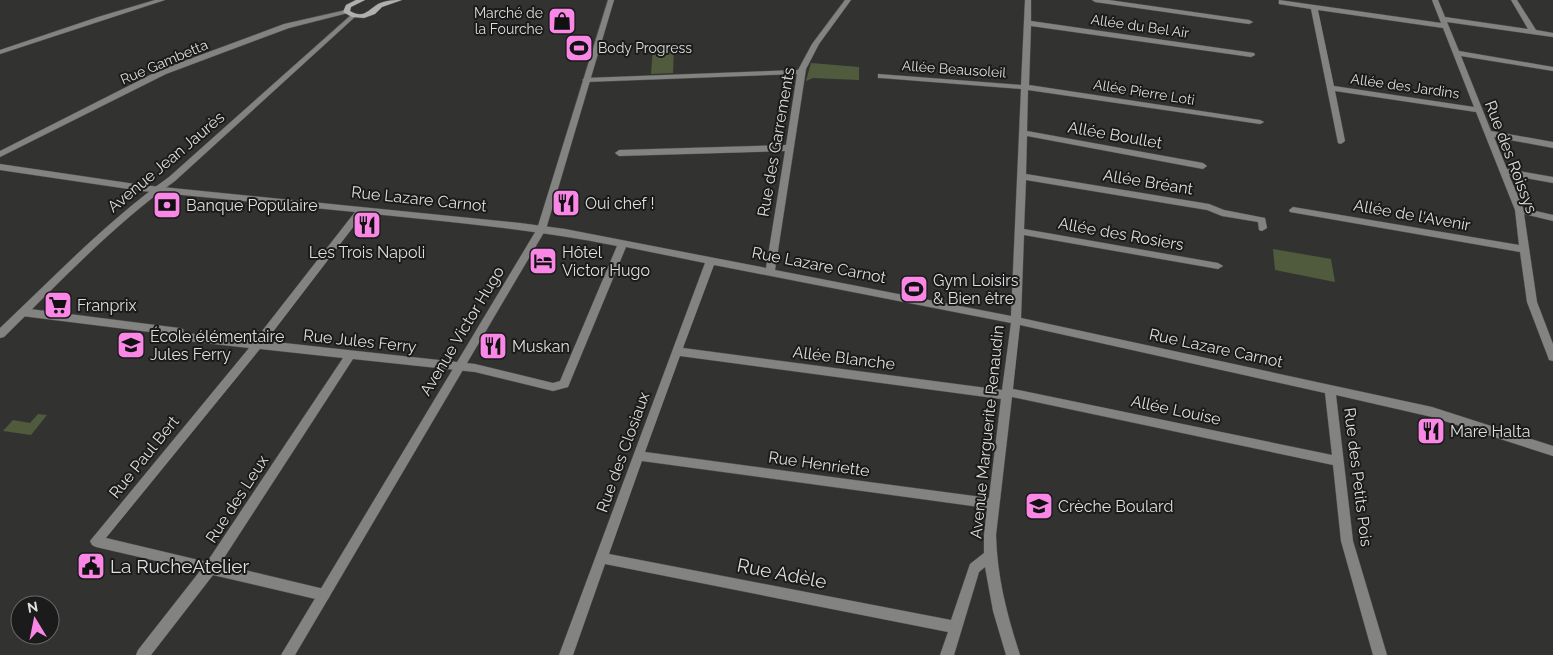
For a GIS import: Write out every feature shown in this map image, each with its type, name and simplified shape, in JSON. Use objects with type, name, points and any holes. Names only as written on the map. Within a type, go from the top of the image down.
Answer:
[{"type":"main road","points":[[362,0],[348,6],[350,14],[371,14],[380,6],[399,0]]},
{"type":"main road","points":[[373,0],[379,3],[380,6]]},
{"type":"street","points":[[0,52],[100,18],[162,0]]},
{"type":"street","name":"Avenue Victor Hugo","points":[[288,655],[541,229],[611,0]]},
{"type":"street","name":"Rue des Garrements","points":[[770,272],[801,72],[816,44],[848,0]]},
{"type":"street","name":"Avenue Marguerite Renaudin","points":[[1013,655],[1000,616],[990,556],[990,535],[1016,321],[1028,0]]},
{"type":"street","points":[[1095,0],[1249,22]]},
{"type":"street","name":"Rue des Roissys","points":[[1435,0],[1477,110],[1519,210],[1532,302],[1553,357]]},
{"type":"street","points":[[1514,0],[1533,32]]},
{"type":"street","points":[[1281,2],[1553,35]]},
{"type":"street","name":"Allée des Jardins","points":[[1314,7],[1341,140]]},
{"type":"street","name":"Rue Gambetta","points":[[0,154],[164,72],[287,26],[350,14]]},
{"type":"street","name":"Avenue Jean Jaurès","points":[[0,334],[103,235],[156,189],[172,179],[350,14]]},
{"type":"street","name":"Allée du Bel Air","points":[[1026,22],[1251,55]]},
{"type":"street","points":[[1455,53],[1553,69]]},
{"type":"street","points":[[586,80],[801,72]]},
{"type":"street","name":"Allée Beausoleil","points":[[882,76],[1025,87]]},
{"type":"street","name":"Allée Pierre Loti","points":[[1025,87],[1260,122]]},
{"type":"street","name":"Allée des Jardins","points":[[1330,88],[1477,110]]},
{"type":"street","name":"Allée Boullet","points":[[1023,133],[1203,166]]},
{"type":"street","points":[[1488,133],[1553,144]]},
{"type":"street","points":[[619,153],[789,148]]},
{"type":"street","name":"Rue Lazare Carnot","points":[[0,167],[156,189],[541,229],[623,243],[1016,321],[1330,389],[1432,412],[1553,451]]},
{"type":"street","points":[[1504,171],[1553,180]]},
{"type":"street","name":"Allée Bréant","points":[[1021,176],[1209,207],[1222,213],[1262,220],[1262,228]]},
{"type":"street","name":"Rue Paul Bert","points":[[324,594],[96,541],[256,345],[362,210]]},
{"type":"street","name":"Allée de l'Avenir","points":[[1294,210],[1525,249]]},
{"type":"street","points":[[1519,210],[1553,218]]},
{"type":"street","name":"Allée des Rosiers","points":[[1019,231],[1218,266]]},
{"type":"street","name":"Rue Jules Ferry","points":[[22,312],[179,332],[179,336],[475,368],[554,387],[564,384],[623,243]]},
{"type":"street","name":"Rue des Closiaux","points":[[566,655],[711,260]]},
{"type":"street","name":"Allée Blanche","points":[[677,351],[1007,393]]},
{"type":"street","name":"Rue des Leux","points":[[143,655],[211,568],[350,355]]},
{"type":"street","name":"Rue des Petits Pois","points":[[1330,389],[1346,541],[1380,655]]},
{"type":"street","name":"Allée Louise","points":[[1007,393],[1338,461]]},
{"type":"street","name":"Rue Henriette","points":[[638,456],[995,504]]},
{"type":"street","points":[[947,655],[974,568],[990,556]]},
{"type":"street","name":"Rue Adèle","points":[[602,558],[955,627]]},
{"type":"green space","points":[[674,48],[673,73],[651,74],[653,49]]},
{"type":"green space","points":[[811,63],[859,67],[859,80],[813,78],[806,81]]},
{"type":"green space","points":[[1273,249],[1331,259],[1335,282],[1275,270]]},
{"type":"green space","points":[[38,414],[47,415],[31,435],[3,431],[13,420],[30,423]]},
{"type":"place","name":"Marché de la Fourche","points":[[562,21]]},
{"type":"place","name":"Body Progress","points":[[579,48]]},
{"type":"place","name":"Oui chef !","points":[[566,203]]},
{"type":"place","name":"Banque Populaire","points":[[167,205]]},
{"type":"place","name":"Les Trois Napoli","points":[[367,225]]},
{"type":"place","name":"Hôtel Victor Hugo","points":[[543,261]]},
{"type":"place","name":"Gym Loisirs & Bien être","points":[[914,289]]},
{"type":"place","name":"Franprix","points":[[58,305]]},
{"type":"place","name":"École élémentaire Jules Ferry","points":[[131,345]]},
{"type":"place","name":"Muskan","points":[[493,346]]},
{"type":"place","name":"Mare Halta","points":[[1431,431]]},
{"type":"place","name":"Crèche Boulard","points":[[1039,506]]},
{"type":"place","name":"La RucheAtelier","points":[[91,566]]}]
